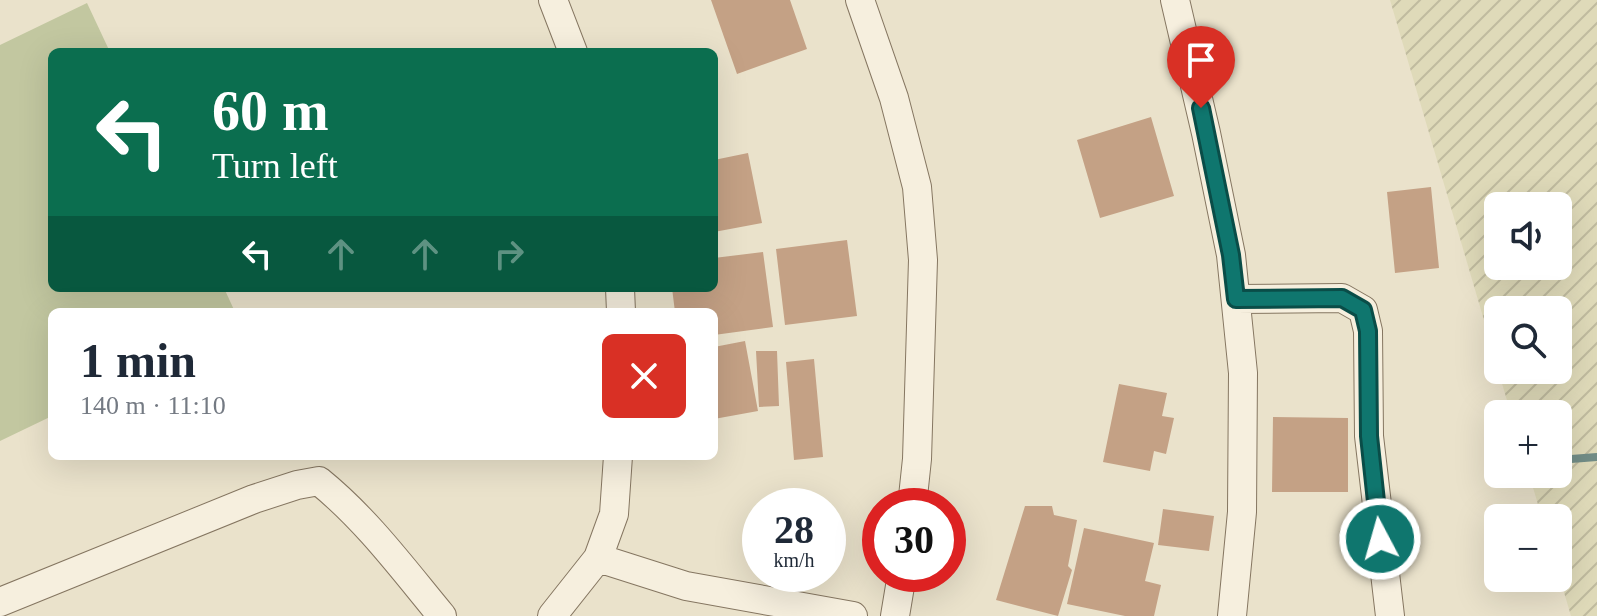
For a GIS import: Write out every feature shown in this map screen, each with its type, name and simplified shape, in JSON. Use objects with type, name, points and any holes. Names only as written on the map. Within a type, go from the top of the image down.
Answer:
[{"type":"street","points":[[553,0],[571,48]]},
{"type":"street","points":[[860,0],[894,98],[917,187],[923,260],[914,488]]},
{"type":"street","points":[[1175,0],[1231,255],[1243,373],[1242,512],[1232,616]]},
{"type":"street","points":[[1236,299],[1342,298],[1363,310],[1368,331],[1369,436],[1390,616]]},
{"type":"street","points":[[552,616],[598,558],[614,514],[618,460]]},
{"type":"street","points":[[0,602],[254,499],[319,481],[343,501],[385,546],[442,616]]},
{"type":"street","points":[[598,558],[686,586],[853,616]]},
{"type":"street","points":[[895,616],[899,592]]},
{"type":"shaded area","points":[[1390,0],[1597,0],[1597,616],[1571,616],[1564,592],[1572,592],[1572,504],[1538,504],[1533,488],[1572,488],[1572,400],[1507,400],[1502,384],[1572,384],[1572,296],[1484,296],[1484,320]]},
{"type":"green space","points":[[87,3],[108,48],[48,48],[48,292],[226,292],[233,308],[48,308],[48,418],[0,441],[0,45]]},
{"type":"building","points":[[711,0],[790,0],[807,49],[737,74]]},
{"type":"building","points":[[1151,117],[1174,196],[1100,218],[1077,140]]},
{"type":"building","points":[[748,153],[762,223],[718,231],[718,159]]},
{"type":"building","points":[[1431,187],[1439,268],[1395,273],[1387,192]]},
{"type":"building","points":[[847,240],[857,316],[785,325],[776,249]]},
{"type":"building","points":[[763,252],[773,327],[718,334],[718,308],[674,308],[672,292],[718,292],[718,258]]},
{"type":"building","points":[[745,341],[758,411],[718,418],[718,346]]},
{"type":"building","points":[[756,351],[777,351],[779,406],[759,407]]},
{"type":"building","points":[[814,359],[823,457],[794,460],[786,362]]},
{"type":"building","points":[[1119,384],[1167,393],[1162,416],[1174,418],[1166,454],[1154,451],[1150,471],[1103,462]]},
{"type":"building","points":[[1273,417],[1348,418],[1348,492],[1272,492]]},
{"type":"building","points":[[1025,506],[1052,506],[1054,515],[1077,520],[1068,566],[1072,570],[1058,616],[996,600]]},
{"type":"building","points":[[1163,509],[1214,516],[1209,551],[1158,545]]},
{"type":"building","points":[[1084,528],[1154,543],[1145,581],[1161,585],[1154,616],[1125,616],[1067,604]]},
{"type":"waterway","points":[[1572,459],[1597,457]]},
{"type":"route","points":[[1201,108],[1231,255],[1236,299],[1342,298],[1363,310],[1368,331],[1369,436],[1380,539]]}]
